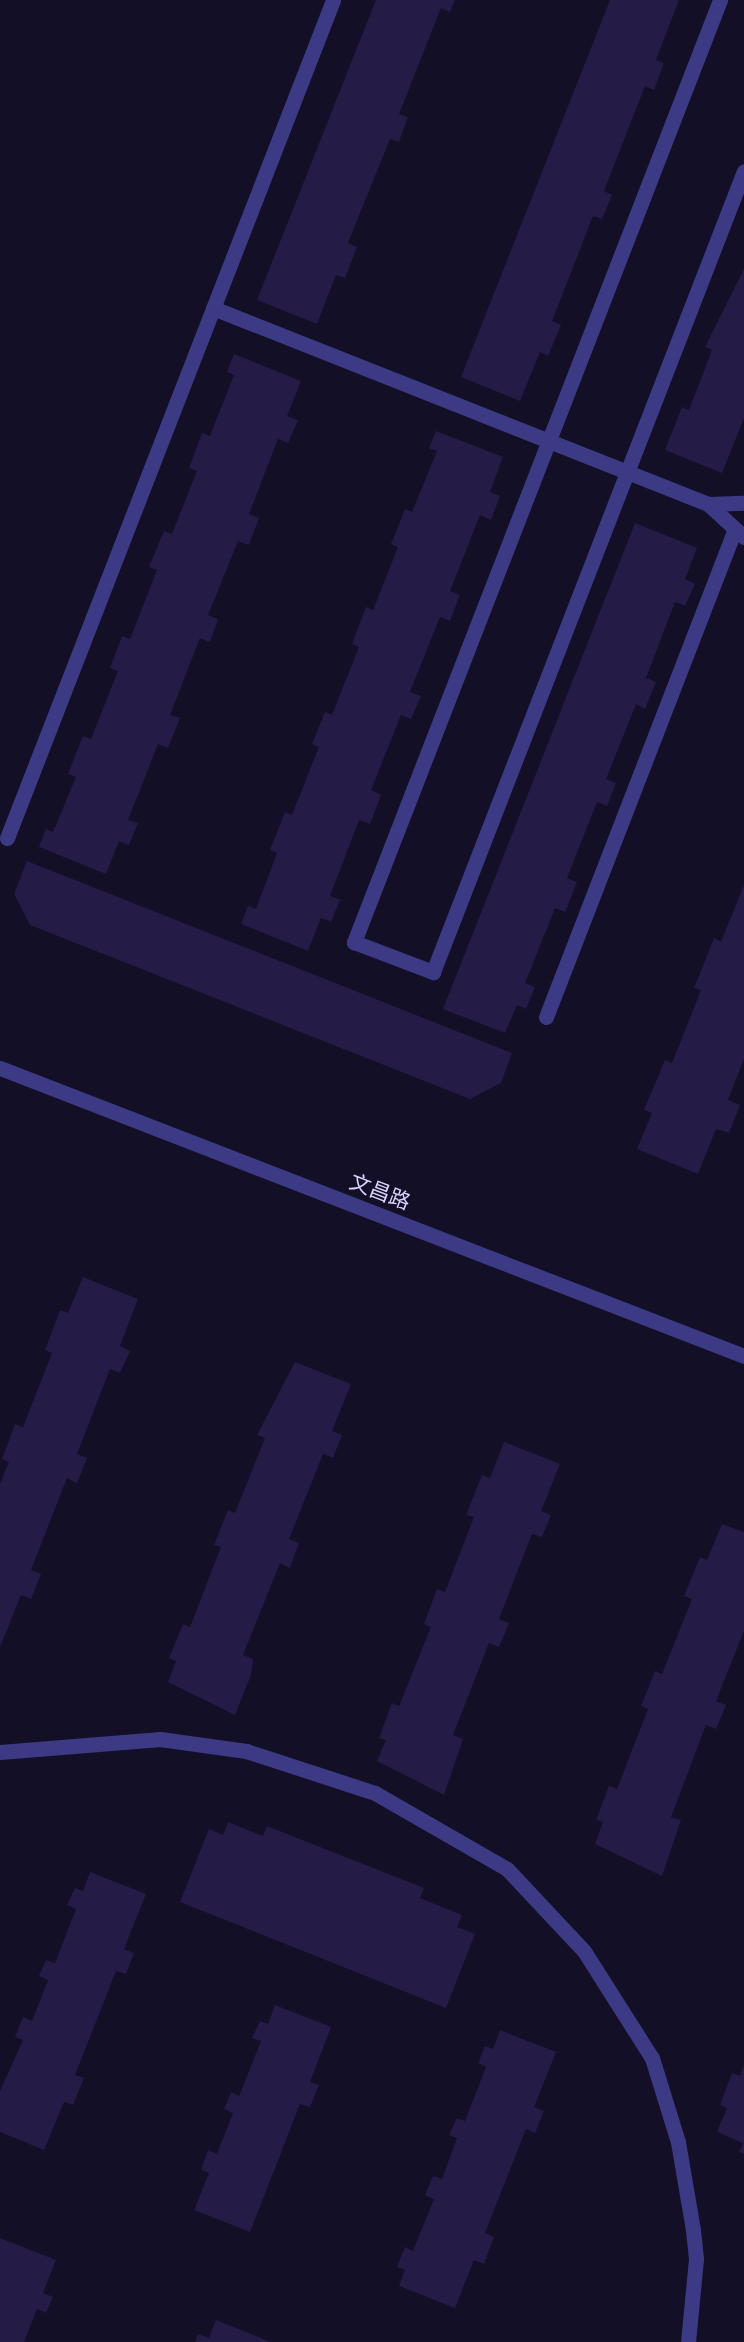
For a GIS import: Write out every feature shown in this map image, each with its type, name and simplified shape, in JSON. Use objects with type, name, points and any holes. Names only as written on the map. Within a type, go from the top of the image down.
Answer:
[{"type":"street","points":[[7,838],[333,0]]},
{"type":"street","points":[[720,0],[354,942],[433,972],[744,171]]},
{"type":"street","points":[[213,308],[708,504],[739,533],[546,1017]]},
{"type":"street","points":[[708,504],[744,504]]},
{"type":"street","name":"文昌路","points":[[0,1068],[744,1356]]},
{"type":"street","points":[[0,1752],[160,1739],[246,1751],[375,1793],[507,1869],[608,1983],[660,2079],[678,2142],[693,2230],[696,2259],[688,2342]]},
{"type":"building","points":[[376,0],[455,0],[450,12],[441,8],[399,114],[408,117],[399,142],[390,139],[348,243],[357,247],[345,278],[336,275],[317,324],[257,300]]},
{"type":"building","points":[[610,0],[679,0],[656,60],[664,63],[654,90],[645,86],[604,191],[612,195],[602,219],[593,216],[552,321],[561,325],[548,356],[540,352],[520,401],[461,377]]},
{"type":"building","points":[[744,269],[744,418],[722,473],[665,450],[682,407],[689,410],[712,350],[705,347]]},
{"type":"building","points":[[234,354],[301,381],[287,416],[298,420],[288,443],[278,439],[249,514],[259,518],[249,545],[238,541],[208,615],[218,619],[210,642],[200,638],[170,715],[180,718],[168,748],[158,744],[128,820],[138,823],[129,845],[119,841],[106,874],[39,847],[46,829],[53,832],[76,777],[68,774],[83,736],[91,739],[118,671],[110,668],[122,636],[130,639],[157,570],[149,567],[164,531],[172,534],[197,471],[189,468],[202,433],[210,436],[234,375],[227,372]]},
{"type":"building","points":[[436,431],[503,457],[490,492],[500,496],[491,520],[480,515],[450,591],[460,595],[450,621],[440,617],[410,692],[421,696],[411,719],[401,715],[371,790],[381,795],[370,824],[359,820],[330,896],[340,900],[331,922],[321,918],[308,951],[241,924],[248,906],[256,909],[277,853],[270,850],[285,812],[292,815],[319,747],[312,744],[325,712],[332,715],[359,647],[352,644],[366,607],[373,610],[398,547],[391,544],[405,509],[412,512],[437,451],[429,448]]},
{"type":"building","points":[[635,523],[697,548],[685,579],[695,584],[685,606],[675,602],[646,678],[656,682],[645,709],[636,704],[606,779],[616,783],[607,806],[597,802],[567,878],[577,882],[565,912],[555,908],[525,983],[535,987],[526,1009],[517,1005],[505,1033],[443,1009]]},
{"type":"building","points":[[27,861],[512,1053],[501,1083],[470,1099],[30,925],[14,894]]},
{"type":"building","points":[[744,885],[744,1059],[728,1100],[740,1105],[729,1133],[716,1129],[698,1174],[637,1149],[652,1113],[644,1110],[665,1060],[672,1063],[701,990],[694,988],[714,938],[721,942]]},
{"type":"building","points":[[83,1277],[138,1299],[120,1346],[130,1351],[120,1373],[110,1369],[77,1454],[87,1458],[77,1483],[67,1478],[31,1570],[41,1574],[31,1599],[21,1595],[0,1647],[0,1484],[9,1462],[2,1459],[15,1424],[23,1427],[52,1353],[45,1350],[60,1310],[68,1313]]},
{"type":"building","points":[[295,1362],[351,1384],[332,1431],[342,1435],[333,1458],[323,1454],[289,1539],[299,1543],[290,1568],[280,1563],[243,1655],[253,1659],[251,1675],[235,1715],[168,1682],[176,1661],[169,1658],[183,1624],[190,1627],[221,1547],[214,1545],[228,1510],[235,1513],[265,1438],[257,1435]]},
{"type":"building","points":[[504,1442],[560,1464],[541,1511],[551,1515],[542,1537],[532,1534],[499,1619],[509,1623],[499,1647],[489,1643],[453,1735],[463,1739],[444,1795],[377,1761],[386,1740],[379,1738],[392,1703],[399,1706],[431,1627],[424,1624],[437,1589],[445,1592],[474,1517],[466,1515],[482,1475],[490,1478]]},
{"type":"building","points":[[722,1524],[744,1532],[744,1631],[716,1701],[726,1705],[716,1729],[706,1725],[671,1817],[681,1820],[662,1876],[595,1844],[603,1822],[596,1820],[609,1786],[617,1789],[648,1709],[641,1706],[655,1671],[662,1674],[692,1599],[684,1596],[700,1557],[707,1560]]},
{"type":"building","points":[[228,1822],[263,1836],[267,1826],[424,1888],[420,1898],[462,1915],[457,1927],[475,1934],[446,2008],[180,1902],[209,1829],[223,1835]]},
{"type":"building","points":[[90,1872],[146,1894],[124,1949],[134,1953],[126,1974],[116,1971],[75,2075],[84,2078],[73,2105],[64,2102],[44,2150],[0,2132],[0,2091],[23,2040],[15,2037],[23,2017],[32,2021],[48,1980],[39,1976],[46,1960],[55,1963],[76,1909],[67,1905],[75,1888],[83,1891]]},
{"type":"building","points":[[275,2005],[331,2027],[310,2082],[319,2085],[310,2107],[300,2104],[250,2232],[194,2210],[209,2173],[201,2170],[208,2150],[217,2154],[233,2113],[224,2109],[231,2092],[239,2096],[261,2041],[252,2038],[260,2021],[268,2024]]},
{"type":"building","points":[[500,2030],[556,2052],[534,2107],[544,2111],[535,2133],[526,2129],[485,2233],[494,2237],[484,2264],[474,2260],[455,2308],[399,2286],[405,2270],[397,2267],[405,2247],[413,2251],[434,2199],[425,2195],[433,2176],[442,2179],[457,2138],[449,2135],[457,2118],[465,2121],[486,2067],[478,2063],[485,2046],[493,2049]]},
{"type":"building","points":[[744,2065],[744,2154],[739,2152],[743,2143],[717,2132],[727,2108],[720,2105],[732,2073],[740,2076]]},
{"type":"building","points":[[0,2238],[56,2260],[43,2293],[53,2297],[46,2313],[37,2309],[24,2342],[0,2342]]},
{"type":"building","points":[[216,2320],[271,2342],[195,2342],[198,2334],[209,2338]]}]
